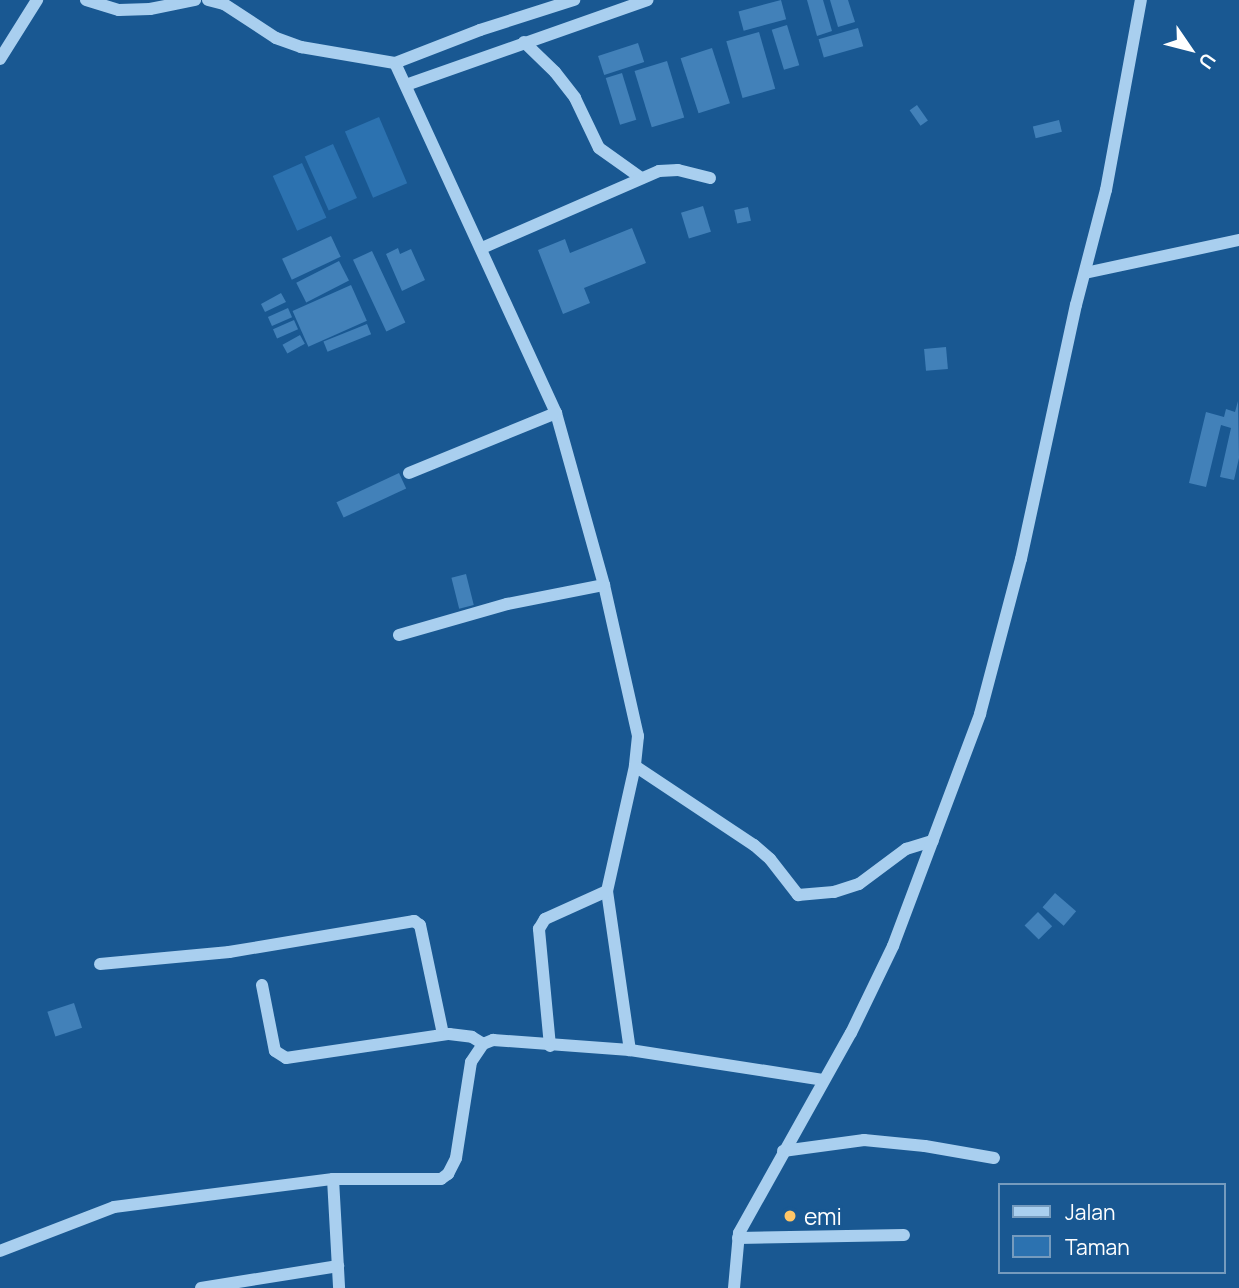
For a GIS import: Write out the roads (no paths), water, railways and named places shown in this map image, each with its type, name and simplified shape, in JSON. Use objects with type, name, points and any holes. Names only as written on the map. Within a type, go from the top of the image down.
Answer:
[{"type":"street","points":[[0,59],[37,0]]},
{"type":"street","points":[[86,0],[119,10],[150,9],[195,0]]},
{"type":"street","points":[[208,0],[224,4],[276,38],[301,47],[395,63],[480,30],[574,0]]},
{"type":"street","points":[[406,85],[647,0]]},
{"type":"street","points":[[734,1288],[738,1238],[751,1207],[851,1033],[893,946],[980,714],[1002,635],[1106,190],[1141,0]]},
{"type":"street","points":[[524,42],[555,72],[575,98],[599,148],[641,178]]},
{"type":"street","points":[[395,63],[556,413],[604,585],[638,736],[635,766],[607,891],[630,1050]]},
{"type":"street","points":[[482,248],[659,171],[678,170],[710,178]]},
{"type":"street","points":[[1085,273],[1239,240]]},
{"type":"street","points":[[409,473],[556,413]]},
{"type":"street","points":[[399,635],[508,604],[604,585]]},
{"type":"street","points":[[635,766],[754,845],[770,859],[797,895],[834,892],[859,884],[906,849],[933,841]]},
{"type":"street","points":[[550,1046],[540,925],[545,919],[607,891]]},
{"type":"street","points":[[100,964],[229,952],[414,921],[420,925],[443,1034]]},
{"type":"street","points":[[262,985],[275,1051],[286,1058],[443,1034],[463,1035],[483,1044],[505,1040],[550,1046],[630,1050],[823,1080]]},
{"type":"street","points":[[0,1251],[114,1207],[333,1179],[435,1181],[448,1174],[456,1158],[471,1062],[483,1044]]},
{"type":"street","points":[[783,1151],[864,1140],[925,1146],[994,1158]]},
{"type":"street","points":[[333,1179],[339,1288]]},
{"type":"street","points":[[738,1238],[904,1235]]},
{"type":"street","points":[[201,1288],[338,1266]]},
{"type":"place","name":"emi","points":[[790,1216]]}]
